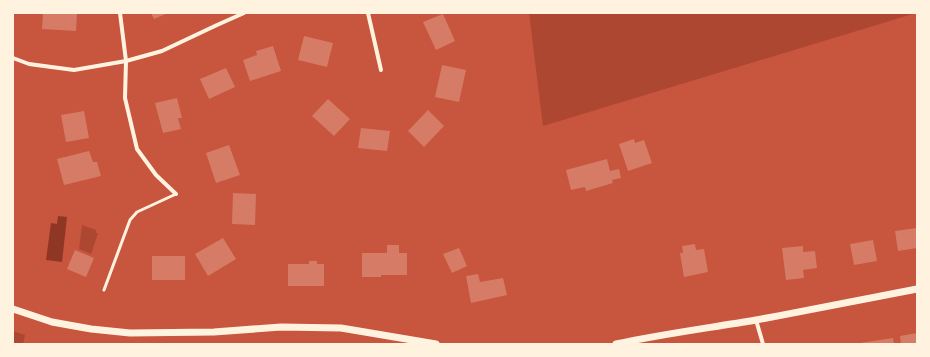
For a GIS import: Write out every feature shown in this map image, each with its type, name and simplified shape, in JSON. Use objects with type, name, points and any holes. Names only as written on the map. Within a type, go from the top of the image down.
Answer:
[{"type":"street","points":[[120,13],[126,61],[125,98],[137,149],[156,175],[176,194]]},
{"type":"street","points":[[13,58],[28,64],[74,70],[126,61],[162,51],[244,13]]},
{"type":"street","points":[[368,13],[381,70]]},
{"type":"street","points":[[616,344],[655,336],[756,320],[917,289]]},
{"type":"street","points":[[13,309],[52,322],[91,329],[122,332],[214,332],[281,327],[341,328],[436,344]]},
{"type":"street","points":[[756,320],[763,344]]},
{"type":"lane","points":[[104,290],[130,220],[137,212],[176,194]]},
{"type":"shaded area","points":[[529,13],[916,13],[543,126]]},
{"type":"shaded area","points":[[58,216],[67,217],[62,262],[46,260],[51,223],[57,224]]},
{"type":"shaded area","points":[[82,225],[96,230],[96,233],[98,233],[91,254],[79,249]]},
{"type":"shaded area","points":[[13,331],[25,335],[23,344],[13,344]]},
{"type":"building","points":[[43,13],[77,13],[76,31],[42,29]]},
{"type":"building","points":[[151,13],[168,13],[154,19]]},
{"type":"building","points":[[443,14],[455,41],[436,50],[423,22]]},
{"type":"building","points":[[304,36],[333,43],[327,67],[298,60]]},
{"type":"building","points":[[273,46],[281,71],[250,81],[243,60],[257,55],[256,51]]},
{"type":"building","points":[[442,65],[466,70],[459,102],[435,97]]},
{"type":"building","points":[[226,68],[235,87],[209,99],[200,79]]},
{"type":"building","points":[[177,98],[182,118],[178,118],[181,129],[163,133],[155,103]]},
{"type":"building","points":[[328,99],[350,119],[334,136],[312,116]]},
{"type":"building","points":[[428,110],[444,126],[424,147],[408,131]]},
{"type":"building","points":[[84,111],[89,138],[66,142],[61,115]]},
{"type":"building","points":[[361,128],[390,131],[387,151],[358,148]]},
{"type":"building","points":[[634,139],[635,143],[644,140],[652,163],[628,171],[619,144]]},
{"type":"building","points":[[229,145],[240,175],[216,183],[206,153]]},
{"type":"building","points":[[89,151],[93,162],[97,162],[101,176],[64,185],[57,159]]},
{"type":"building","points":[[607,159],[610,171],[619,169],[621,178],[612,180],[613,183],[586,191],[585,187],[571,190],[566,170]]},
{"type":"building","points":[[233,193],[256,194],[255,225],[232,224]]},
{"type":"building","points":[[917,228],[917,248],[898,251],[895,231]]},
{"type":"building","points":[[223,238],[236,259],[208,276],[195,254]]},
{"type":"building","points":[[873,240],[877,261],[854,265],[850,244]]},
{"type":"building","points":[[695,244],[696,250],[704,249],[708,272],[684,277],[680,253],[683,253],[682,246]]},
{"type":"building","points":[[387,245],[399,245],[399,253],[407,253],[407,275],[362,277],[362,253],[387,253]]},
{"type":"building","points":[[803,246],[803,252],[815,251],[817,268],[803,270],[804,278],[786,280],[782,248]]},
{"type":"building","points":[[459,248],[467,266],[452,273],[443,254]]},
{"type":"building","points":[[75,250],[94,258],[86,277],[67,269]]},
{"type":"building","points":[[152,256],[185,256],[185,280],[152,280]]},
{"type":"building","points":[[309,261],[317,261],[317,264],[324,264],[324,286],[288,286],[288,264],[309,264]]},
{"type":"building","points":[[478,274],[480,282],[503,278],[507,295],[471,303],[466,276]]},
{"type":"building","points":[[917,333],[917,344],[901,344],[900,336]]},
{"type":"building","points":[[893,338],[894,344],[860,344],[860,343]]}]
